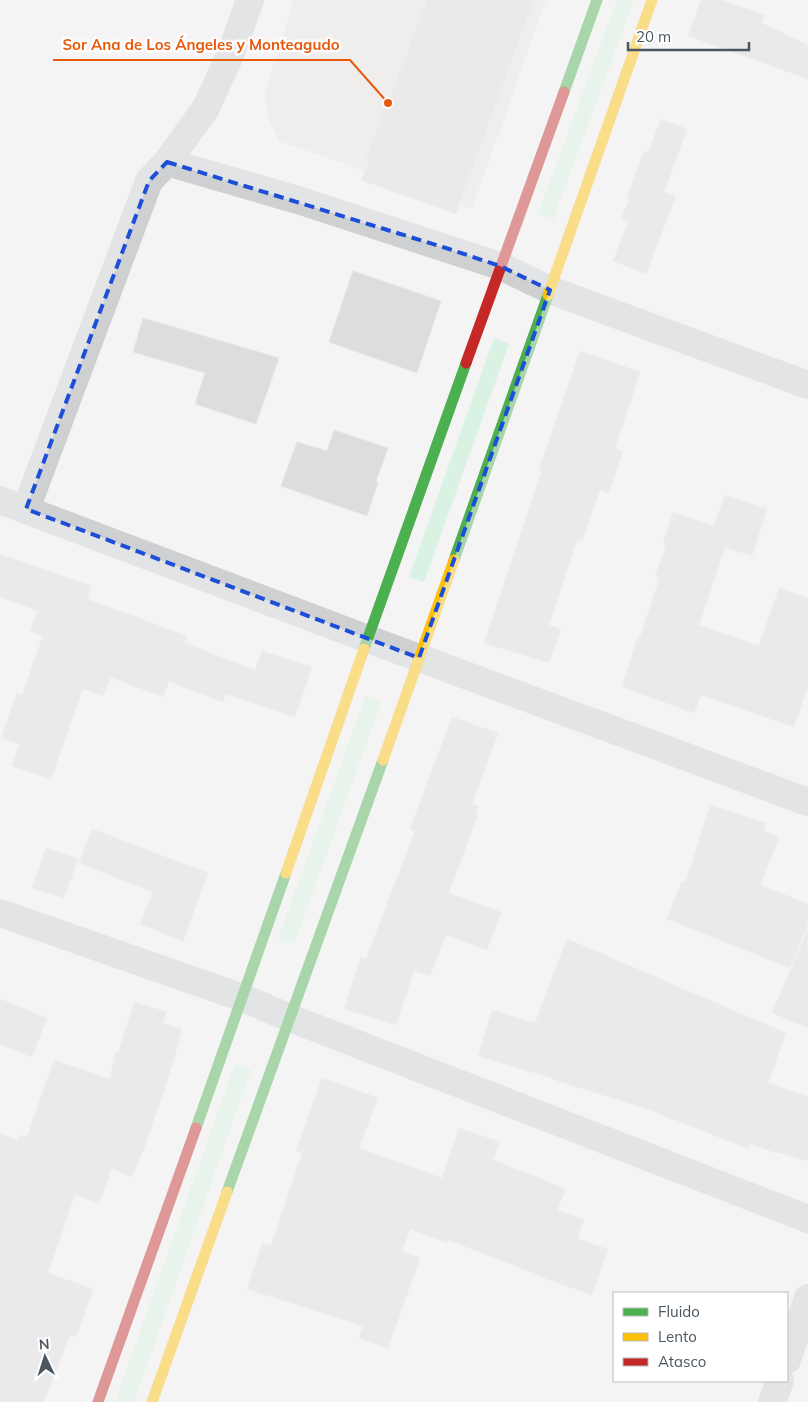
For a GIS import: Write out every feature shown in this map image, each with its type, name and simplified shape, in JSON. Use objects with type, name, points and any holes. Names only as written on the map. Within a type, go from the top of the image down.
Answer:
[{"type":"street","points":[[26,508],[149,181],[167,162],[206,108],[231,53],[250,0]]},
{"type":"street","points":[[98,1402],[243,998],[500,266],[597,0]]},
{"type":"street","points":[[152,1402],[419,658],[652,0]]},
{"type":"street","points":[[167,162],[301,201],[500,266],[550,290],[808,385]]},
{"type":"street","points":[[0,500],[26,508],[368,639],[808,802]]},
{"type":"street","points":[[0,914],[243,998],[290,1018],[808,1219]]},
{"type":"street","points":[[788,1357],[808,1298]]},
{"type":"street","points":[[772,1402],[780,1382]]},
{"type":"highlighted area","points":[[167,162],[500,266],[550,290],[419,658],[26,509],[149,181]]},
{"type":"shaded area","points":[[294,0],[546,0],[472,209],[279,141],[267,115],[265,91]]},
{"type":"green space","points":[[617,0],[634,0],[553,220],[538,214]]},
{"type":"green space","points":[[494,338],[509,344],[424,582],[409,577]]},
{"type":"green space","points":[[366,695],[382,701],[294,944],[278,939]]},
{"type":"green space","points":[[235,1064],[251,1070],[134,1402],[115,1402]]},
{"type":"building","points":[[427,0],[534,0],[456,214],[361,180],[369,161],[365,160]]},
{"type":"building","points":[[701,0],[722,0],[765,15],[762,23],[808,45],[808,79],[688,36]]},
{"type":"building","points":[[661,119],[687,129],[664,192],[676,196],[646,274],[613,261],[628,222],[621,219],[630,198],[627,197],[644,151],[648,153]]},
{"type":"building","points":[[353,271],[441,301],[417,373],[329,342]]},
{"type":"building","points":[[143,318],[279,358],[256,424],[195,404],[205,373],[133,352]]},
{"type":"building","points":[[580,351],[640,372],[615,448],[623,451],[609,493],[600,490],[582,541],[577,540],[549,625],[561,629],[549,663],[484,643],[542,470],[539,469]]},
{"type":"building","points":[[334,430],[388,448],[376,481],[378,482],[367,516],[281,486],[297,442],[327,451]]},
{"type":"building","points":[[725,495],[767,509],[752,556],[725,547],[699,625],[759,646],[779,588],[808,598],[808,686],[794,727],[701,695],[694,713],[622,687],[638,636],[640,637],[660,577],[655,576],[666,546],[663,544],[673,512],[714,526]]},
{"type":"building","points":[[0,554],[91,586],[87,599],[187,636],[184,643],[255,670],[262,651],[312,667],[295,717],[226,694],[223,702],[169,681],[163,697],[110,677],[103,696],[83,689],[51,779],[12,766],[20,744],[1,738],[17,693],[22,695],[43,636],[30,631],[38,611],[0,597]]},
{"type":"building","points":[[452,717],[498,733],[472,804],[478,806],[475,813],[478,814],[449,893],[501,912],[487,950],[446,935],[430,976],[414,971],[396,1025],[344,1009],[361,957],[366,959],[415,831],[410,829]]},
{"type":"building","points":[[710,805],[766,823],[764,831],[779,838],[760,885],[808,904],[808,924],[790,968],[667,919],[682,881],[686,882]]},
{"type":"building","points":[[92,829],[208,873],[183,941],[140,924],[153,892],[79,863]]},
{"type":"building","points":[[46,848],[78,859],[64,898],[32,888]]},
{"type":"building","points":[[808,929],[808,1028],[772,1013]]},
{"type":"building","points":[[567,939],[786,1033],[768,1083],[808,1097],[808,1161],[751,1144],[749,1149],[660,1113],[478,1056],[492,1010],[535,1023]]},
{"type":"building","points":[[0,999],[47,1018],[32,1057],[0,1044]]},
{"type":"building","points":[[134,1002],[167,1012],[162,1023],[182,1029],[170,1073],[132,1177],[112,1168],[99,1203],[75,1194],[48,1273],[93,1289],[76,1337],[70,1335],[44,1402],[0,1402],[0,1134],[18,1140],[20,1135],[27,1137],[54,1060],[110,1079],[115,1053],[118,1054]]},
{"type":"building","points":[[322,1078],[378,1098],[359,1148],[442,1178],[459,1128],[500,1142],[493,1160],[566,1189],[557,1210],[584,1220],[577,1239],[608,1249],[592,1295],[448,1240],[447,1243],[410,1229],[402,1251],[420,1258],[388,1348],[359,1338],[363,1326],[247,1289],[262,1243],[271,1246],[302,1153],[296,1151]]},
{"type":"traffic: fast","points":[[564,92],[597,0]]},
{"type":"traffic: fast","points":[[454,560],[548,295]]},
{"type":"traffic: fast","points":[[364,649],[466,363]]},
{"type":"traffic: fast","points":[[227,1192],[383,760]]},
{"type":"traffic: fast","points":[[196,1128],[286,873]]},
{"type":"traffic: slow","points":[[548,295],[652,0]]},
{"type":"traffic: slow","points":[[383,760],[454,560]]},
{"type":"traffic: slow","points":[[286,873],[364,649]]},
{"type":"traffic: slow","points":[[152,1402],[227,1192]]},
{"type":"traffic: jam","points":[[466,363],[564,92]]},
{"type":"traffic: jam","points":[[98,1402],[196,1128]]},
{"type":"place","name":"Sor Ana de Los Ángeles y Monteagudo","points":[[388,103]]}]
